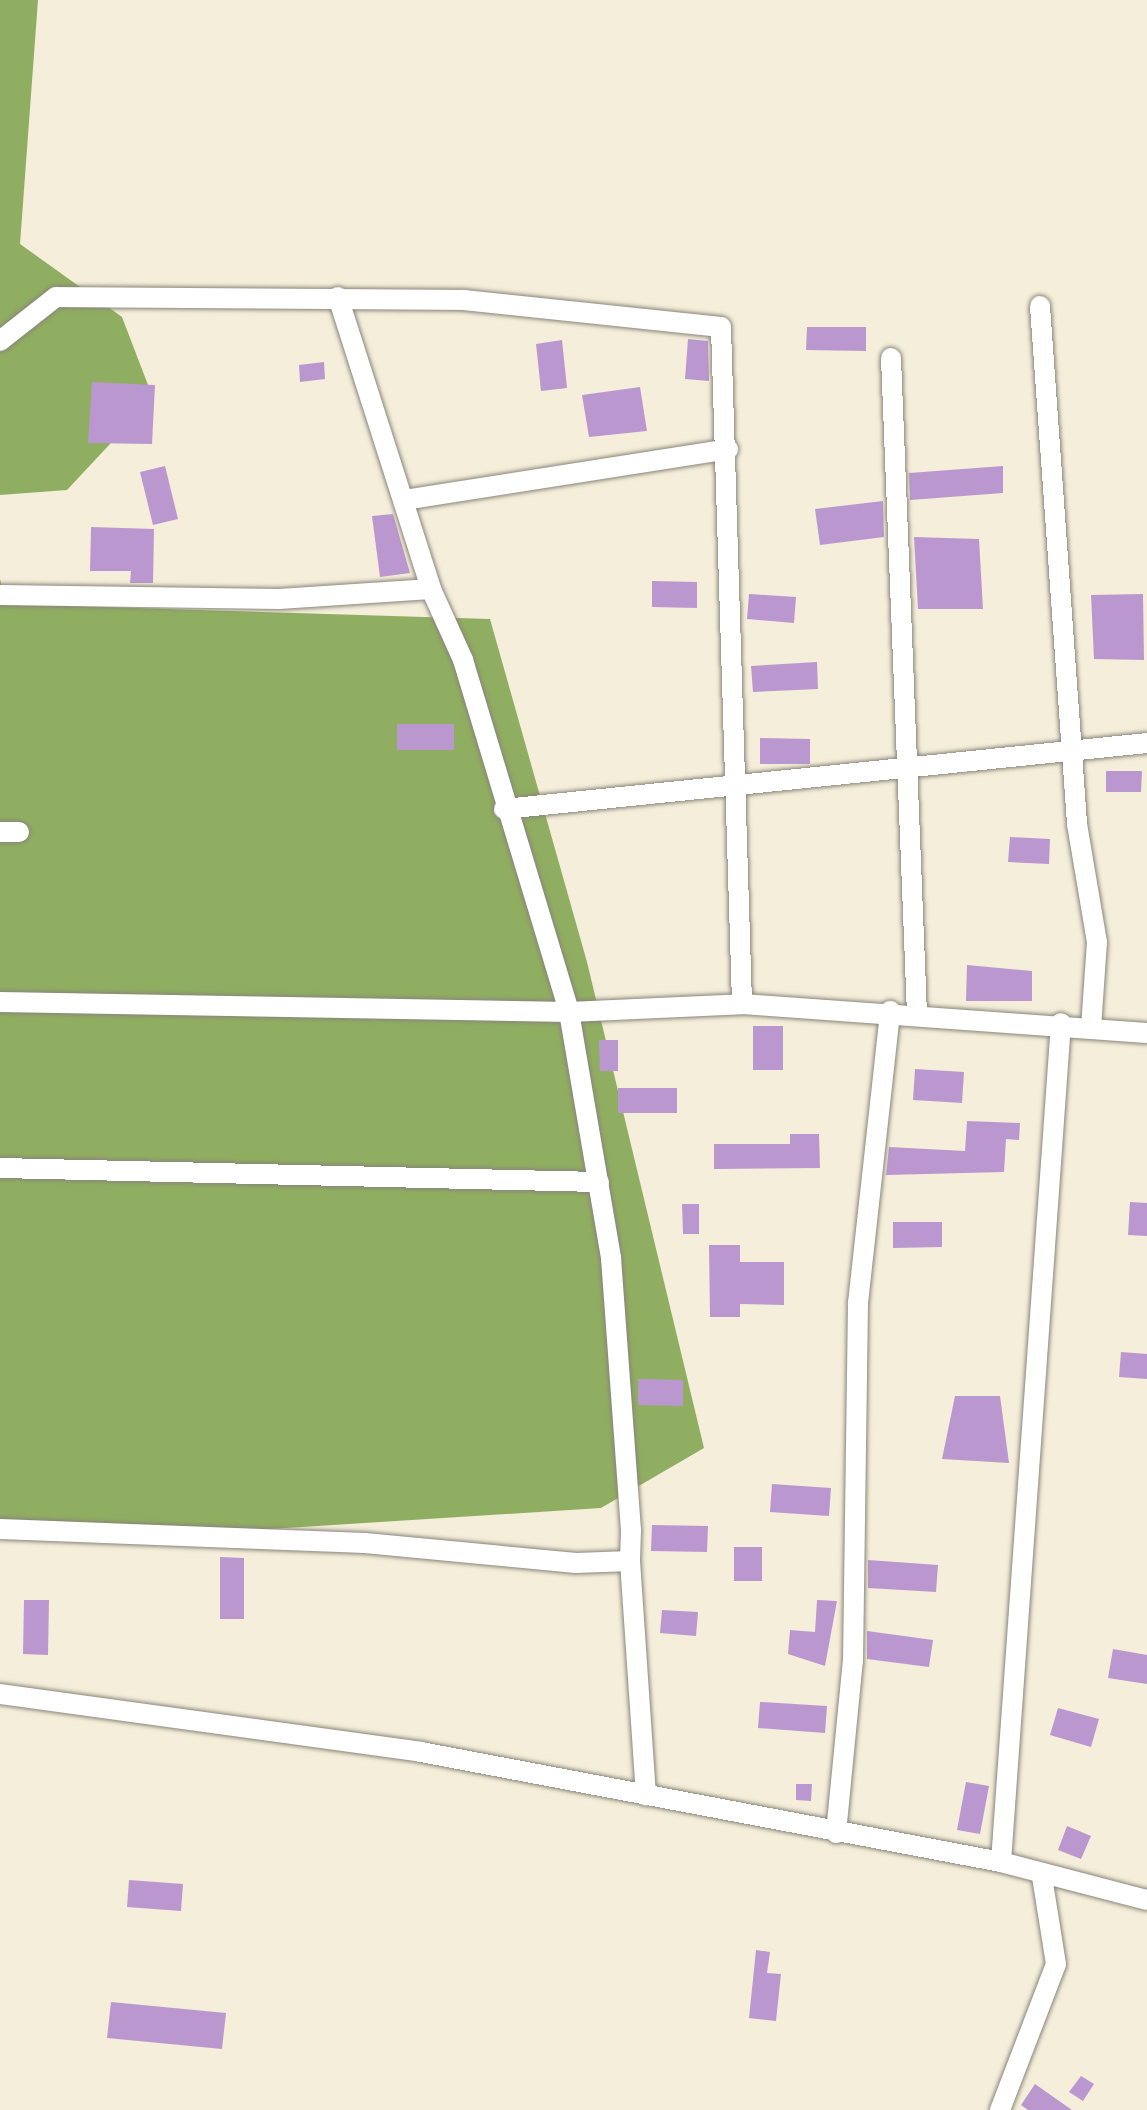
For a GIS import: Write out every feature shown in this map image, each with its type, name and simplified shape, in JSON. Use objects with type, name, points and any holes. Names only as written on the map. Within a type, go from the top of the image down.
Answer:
[{"type":"street","points":[[0,341],[56,296],[499,302],[721,327],[728,450],[742,1004]]},
{"type":"street","points":[[338,297],[410,498],[432,588],[462,660],[504,809],[569,1012],[599,1182],[646,1795]]},
{"type":"street","points":[[1040,306],[1076,751],[1097,942],[1090,1026]]},
{"type":"street","points":[[891,358],[902,769],[917,1013]]},
{"type":"street","points":[[410,498],[728,450]]},
{"type":"street","points":[[0,595],[279,599],[432,588]]},
{"type":"street","points":[[504,809],[1147,743]]},
{"type":"street","points":[[0,1002],[569,1012],[742,1004],[1061,1023],[1147,1033]]},
{"type":"street","points":[[836,1834],[853,1661],[858,1303],[890,1012]]},
{"type":"street","points":[[1002,1862],[1061,1023]]},
{"type":"street","points":[[0,1168],[599,1182]]},
{"type":"street","points":[[0,1529],[630,1561]]},
{"type":"street","points":[[0,1694],[316,1734],[1002,1862],[1042,1877],[1147,1900]]},
{"type":"street","points":[[1000,2110],[1056,1964],[1042,1877]]},
{"type":"green space","points":[[0,0],[38,0],[20,244],[122,317],[153,398],[67,490],[0,495]]},
{"type":"green space","points":[[0,579],[6,604],[490,619],[587,962],[704,1448],[601,1508],[160,1536],[0,1533]]},
{"type":"building","points":[[807,327],[866,327],[866,351],[806,350]]},
{"type":"building","points":[[688,339],[708,341],[709,381],[685,379]]},
{"type":"building","points":[[562,340],[567,388],[541,391],[536,344]]},
{"type":"building","points":[[324,362],[325,379],[300,382],[299,365]]},
{"type":"building","points":[[92,382],[155,385],[152,444],[88,443]]},
{"type":"building","points":[[640,387],[647,431],[589,437],[582,395]]},
{"type":"building","points":[[165,466],[178,519],[153,525],[140,472]]},
{"type":"building","points":[[1003,466],[1003,493],[910,500],[909,473]]},
{"type":"building","points":[[883,501],[884,537],[820,545],[815,509]]},
{"type":"building","points":[[393,514],[410,573],[380,577],[372,516]]},
{"type":"building","points":[[91,527],[154,529],[153,583],[130,583],[131,571],[90,571]]},
{"type":"building","points":[[914,537],[979,539],[983,609],[918,609]]},
{"type":"building","points":[[652,581],[697,582],[697,608],[652,607]]},
{"type":"building","points":[[749,594],[796,597],[794,623],[747,619]]},
{"type":"building","points":[[1143,594],[1144,660],[1094,659],[1091,595]]},
{"type":"building","points":[[817,662],[818,689],[753,692],[751,666]]},
{"type":"building","points":[[397,724],[454,724],[454,750],[397,750]]},
{"type":"building","points":[[760,738],[810,739],[810,764],[760,764]]},
{"type":"building","points":[[1106,771],[1142,771],[1141,792],[1106,792]]},
{"type":"building","points":[[1010,837],[1050,839],[1049,864],[1008,862]]},
{"type":"building","points":[[967,965],[1032,971],[1032,1001],[966,1001]]},
{"type":"building","points":[[753,1026],[783,1026],[783,1070],[753,1070]]},
{"type":"building","points":[[599,1040],[618,1040],[618,1071],[600,1071]]},
{"type":"building","points":[[915,1069],[964,1072],[962,1103],[913,1100]]},
{"type":"building","points":[[618,1088],[677,1088],[677,1113],[618,1113]]},
{"type":"building","points":[[967,1121],[1020,1123],[1019,1140],[1006,1139],[1004,1172],[886,1175],[889,1147],[965,1151]]},
{"type":"building","points":[[790,1134],[819,1134],[820,1168],[714,1169],[714,1144],[790,1144]]},
{"type":"building","points":[[1130,1202],[1147,1203],[1147,1236],[1128,1235]]},
{"type":"building","points":[[682,1204],[699,1204],[699,1234],[683,1234]]},
{"type":"building","points":[[893,1222],[942,1222],[942,1247],[893,1248]]},
{"type":"building","points":[[709,1245],[740,1245],[740,1262],[784,1262],[784,1305],[740,1304],[740,1317],[710,1317]]},
{"type":"building","points":[[1121,1352],[1147,1354],[1147,1379],[1119,1377]]},
{"type":"building","points":[[638,1379],[683,1380],[683,1406],[638,1405]]},
{"type":"building","points":[[955,1396],[1000,1396],[1009,1463],[942,1459]]},
{"type":"building","points":[[772,1484],[831,1488],[829,1516],[770,1512]]},
{"type":"building","points":[[652,1525],[708,1526],[707,1552],[651,1551]]},
{"type":"building","points":[[734,1547],[762,1547],[762,1581],[734,1581]]},
{"type":"building","points":[[220,1557],[244,1558],[244,1619],[220,1619]]},
{"type":"building","points":[[868,1560],[938,1565],[936,1592],[868,1588]]},
{"type":"building","points":[[24,1600],[49,1600],[48,1655],[23,1654]]},
{"type":"building","points":[[817,1600],[837,1601],[825,1666],[788,1654],[790,1630],[815,1632]]},
{"type":"building","points":[[662,1610],[698,1612],[696,1636],[660,1633]]},
{"type":"building","points":[[867,1631],[933,1640],[929,1667],[867,1659]]},
{"type":"building","points":[[1113,1649],[1147,1655],[1147,1684],[1108,1678]]},
{"type":"building","points":[[760,1702],[827,1706],[825,1733],[758,1728]]},
{"type":"building","points":[[1058,1708],[1099,1719],[1091,1747],[1050,1735]]},
{"type":"building","points":[[966,1782],[989,1786],[980,1834],[957,1830]]},
{"type":"building","points":[[796,1784],[812,1784],[811,1801],[796,1800]]},
{"type":"building","points":[[1067,1826],[1091,1836],[1081,1859],[1058,1850]]},
{"type":"building","points":[[129,1880],[183,1884],[181,1911],[127,1907]]},
{"type":"building","points":[[756,1950],[770,1952],[767,1973],[781,1974],[776,2021],[749,2018]]},
{"type":"building","points":[[111,2002],[226,2013],[222,2049],[107,2038]]},
{"type":"building","points":[[1081,2076],[1094,2084],[1083,2101],[1069,2092]]},
{"type":"building","points":[[1035,2084],[1072,2110],[1028,2110],[1021,2105]]}]
